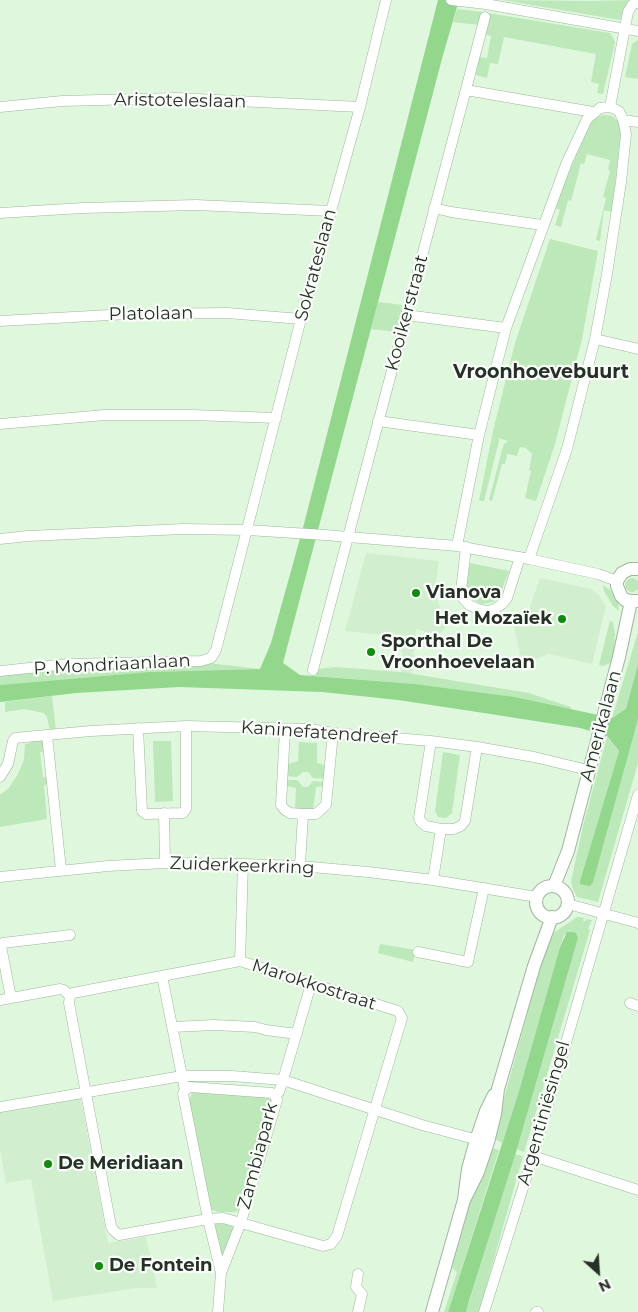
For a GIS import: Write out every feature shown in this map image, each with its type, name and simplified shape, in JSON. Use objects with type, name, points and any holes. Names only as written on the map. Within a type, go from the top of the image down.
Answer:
[{"type":"street","name":"Sokrateslaan","points":[[248,530],[301,319],[360,107],[386,0]]},
{"type":"street","points":[[451,0],[638,31]]},
{"type":"street","points":[[610,107],[628,12],[632,5],[638,2]]},
{"type":"street","name":"Kooikerstraat","points":[[313,670],[484,17]]},
{"type":"street","points":[[466,90],[594,112]]},
{"type":"street","name":"Aristoteleslaan","points":[[0,107],[62,101],[176,98],[360,107]]},
{"type":"street","points":[[610,107],[618,111],[626,134],[614,235],[596,339],[567,449],[524,558],[502,604],[488,611],[481,610],[470,605],[463,598],[461,591],[461,546],[479,435],[506,328],[542,225],[567,162],[587,119],[600,108],[610,107]]},
{"type":"street","points":[[622,120],[638,122]]},
{"type":"street","points":[[0,213],[83,208],[196,205],[331,211]]},
{"type":"street","points":[[434,208],[542,225]]},
{"type":"street","name":"Platolaan","points":[[0,321],[128,314],[227,313],[301,319]]},
{"type":"street","points":[[406,315],[506,328]]},
{"type":"street","points":[[596,339],[638,349]]},
{"type":"street","points":[[0,424],[105,416],[193,415],[276,418]]},
{"type":"street","points":[[378,421],[479,435]]},
{"type":"street","points":[[0,538],[183,529],[248,530],[348,536],[461,546],[598,574],[617,580]]},
{"type":"street","name":"P. Mondriaanlaan","points":[[0,671],[68,664],[201,661],[211,658],[216,650],[248,530]]},
{"type":"street","points":[[634,601],[621,596],[616,586],[617,580],[622,573],[626,570],[638,569]]},
{"type":"street","name":"Amerikalaan","points":[[558,888],[634,601]]},
{"type":"street","points":[[138,728],[142,811],[146,814],[182,813],[186,808],[186,726]]},
{"type":"street","name":"Kaninefatendreef","points":[[0,777],[8,764],[15,738],[186,726],[285,728],[431,741],[534,757],[588,770]]},
{"type":"street","points":[[285,728],[282,805],[285,810],[303,814],[316,814],[326,805],[333,733]]},
{"type":"street","points":[[47,735],[61,870]]},
{"type":"street","points":[[431,741],[419,818],[426,826],[441,829],[454,829],[461,826],[465,820],[477,747]]},
{"type":"street","name":"Argentiniësingel","points":[[484,1312],[533,1156],[638,795]]},
{"type":"street","points":[[164,813],[165,863]]},
{"type":"street","points":[[300,866],[303,814]]},
{"type":"street","points":[[434,880],[441,829]]},
{"type":"street","name":"Zuiderkeerkring","points":[[0,877],[61,870],[165,863],[300,866],[434,880],[537,898]]},
{"type":"street","points":[[240,961],[243,864]]},
{"type":"street","points":[[418,952],[468,962],[484,888]]},
{"type":"street","points":[[558,888],[567,898],[568,904],[564,912],[547,915],[537,904],[537,898],[543,889],[558,888]]},
{"type":"street","points":[[568,904],[638,923]]},
{"type":"street","points":[[432,1312],[464,1200],[478,1172],[482,1141],[495,1114],[498,1089],[547,915]]},
{"type":"street","points":[[5,999],[1,946],[3,943],[70,934]]},
{"type":"street","name":"Marokkostraat","points":[[240,961],[398,1011],[401,1014],[402,1018],[376,1110],[338,1236],[331,1244],[323,1246],[224,1218],[208,1219],[123,1235],[113,1230],[69,1002],[70,996],[73,993],[162,976],[240,961]]},
{"type":"street","points":[[0,1107],[86,1091],[181,1070],[162,976]]},
{"type":"street","points":[[276,1096],[285,1075],[311,984]]},
{"type":"street","name":"Marokkostraat","points":[[5,999],[60,989],[70,996]]},
{"type":"street","points":[[173,1027],[254,1026],[266,1030],[297,1034]]},
{"type":"street","name":"Zambiapark","points":[[221,1273],[208,1219],[183,1094],[185,1090],[181,1070],[232,1076],[285,1075],[376,1110]]},
{"type":"street","name":"Zambiapark","points":[[185,1090],[190,1087],[272,1093],[276,1096],[241,1222],[221,1273],[218,1312]]},
{"type":"street","points":[[376,1110],[482,1141]]},
{"type":"street","points":[[533,1156],[638,1190]]},
{"type":"street","points":[[358,1274],[356,1287],[362,1294],[358,1312]]},
{"type":"shaded area","points":[[438,0],[459,0],[283,663],[300,675],[415,684],[515,697],[612,718],[626,709],[638,664],[638,719],[593,882],[590,886],[580,884],[580,881],[619,751],[607,736],[580,728],[484,713],[398,700],[322,692],[179,687],[76,693],[0,702],[0,685],[148,672],[260,669],[271,643],[304,524]]},
{"type":"shaded area","points":[[502,0],[590,1],[629,0],[620,20]]},
{"type":"shaded area","points":[[457,9],[483,12],[479,25],[453,22]]},
{"type":"shaded area","points":[[488,13],[610,33],[615,43],[603,94],[597,93],[599,84],[591,82],[596,54],[504,37],[498,64],[490,63],[487,78],[476,75],[479,57],[487,58],[491,36],[484,34]]},
{"type":"shaded area","points":[[638,40],[638,79],[625,77],[632,44]]},
{"type":"shaded area","points":[[603,115],[612,116],[619,122],[621,130],[612,212],[604,210],[600,241],[596,240],[606,198],[603,197],[610,171],[608,169],[610,160],[587,154],[584,164],[581,163],[571,201],[568,200],[561,227],[555,225],[560,210],[554,207],[589,126],[594,119]]},
{"type":"shaded area","points":[[550,239],[598,251],[582,339],[555,444],[536,501],[525,498],[531,471],[529,470],[532,454],[526,448],[520,447],[517,456],[507,454],[505,464],[502,464],[492,501],[489,500],[502,450],[504,444],[508,441],[499,438],[484,501],[479,501],[493,431],[515,343]]},
{"type":"shaded area","points":[[378,302],[404,305],[397,332],[371,329]]},
{"type":"shaded area","points":[[366,553],[439,561],[435,587],[437,599],[441,610],[451,621],[439,635],[416,629],[412,674],[401,672],[403,637],[345,631]]},
{"type":"shaded area","points":[[470,563],[509,571],[499,597],[493,602],[482,604],[469,595],[465,587]]},
{"type":"shaded area","name":"Het Mozaïek","points":[[540,578],[591,589],[599,595],[606,606],[592,664],[549,654],[529,662],[521,657],[514,627],[528,612]]},
{"type":"shaded area","points":[[632,578],[637,580],[639,585],[637,590],[632,592],[627,590],[625,585],[627,580]]},
{"type":"shaded area","points":[[603,585],[610,590],[618,602],[619,611],[613,606],[604,591]]},
{"type":"shaded area","points":[[610,621],[613,622],[615,634],[613,662],[603,666],[599,665]]},
{"type":"shaded area","points":[[638,632],[638,664],[626,710],[612,718]]},
{"type":"shaded area","points":[[208,663],[260,669],[148,672],[0,685],[0,675],[54,669]]},
{"type":"shaded area","points":[[335,667],[401,672],[529,693],[571,707],[571,710],[515,697],[415,684],[316,676],[318,669]]},
{"type":"shaded area","points":[[52,696],[56,730],[50,731],[47,717],[44,713],[24,709],[5,712],[5,702]]},
{"type":"shaded area","points":[[638,719],[638,763],[598,902],[577,897],[571,882],[583,826],[607,737],[619,751],[580,881]]},
{"type":"shaded area","points":[[30,740],[43,740],[44,751],[40,752],[43,777],[47,777],[48,784],[44,785],[47,819],[0,827],[0,795],[9,788],[18,774],[24,760],[25,744],[30,743]]},
{"type":"shaded area","points":[[153,741],[171,741],[173,801],[155,802]]},
{"type":"shaded area","points":[[299,742],[317,743],[317,763],[325,767],[326,779],[313,778],[308,772],[303,772],[297,777],[286,776],[288,764],[298,761]]},
{"type":"shaded area","points":[[443,752],[460,755],[452,813],[446,818],[438,817],[435,811]]},
{"type":"shaded area","points":[[286,780],[297,780],[303,787],[308,787],[313,781],[324,782],[323,786],[316,787],[313,810],[295,809],[296,788],[287,786]]},
{"type":"shaded area","points":[[577,917],[584,918],[583,921],[587,919],[592,920],[588,929],[590,930],[524,1152],[517,1149],[578,938],[576,933],[564,935],[502,1143],[493,1138],[549,936]]},
{"type":"shaded area","points":[[567,932],[576,933],[578,938],[517,1149],[466,1312],[448,1312],[519,1091],[560,947]]},
{"type":"shaded area","points":[[380,944],[416,950],[413,962],[378,953]]},
{"type":"shaded area","points":[[193,1091],[266,1097],[272,1100],[243,1205],[235,1212],[217,1212],[211,1209],[189,1100]]},
{"type":"shaded area","points":[[80,1096],[108,1243],[146,1237],[157,1288],[136,1288],[53,1301],[31,1179],[6,1183],[0,1148],[0,1112]]},
{"type":"shaded area","points":[[492,1148],[499,1150],[448,1312],[444,1312],[457,1272],[452,1268],[474,1189]]},
{"type":"shaded area","points":[[515,1154],[523,1156],[479,1312],[466,1312]]},
{"type":"shaded area","points":[[217,1223],[229,1224],[234,1230],[225,1257],[219,1256],[214,1225]]},
{"type":"place","name":"Vianova","points":[[416,593]]},
{"type":"place","name":"Het Mozaïek","points":[[562,619]]},
{"type":"place","name":"Sporthal De Vroonhoevelaan","points":[[371,652]]},
{"type":"place","name":"De Meridiaan","points":[[48,1164]]},
{"type":"place","name":"De Fontein","points":[[99,1266]]},
{"type":"district","name":"Vroonhoevebuurt","points":[[541,372]]}]
